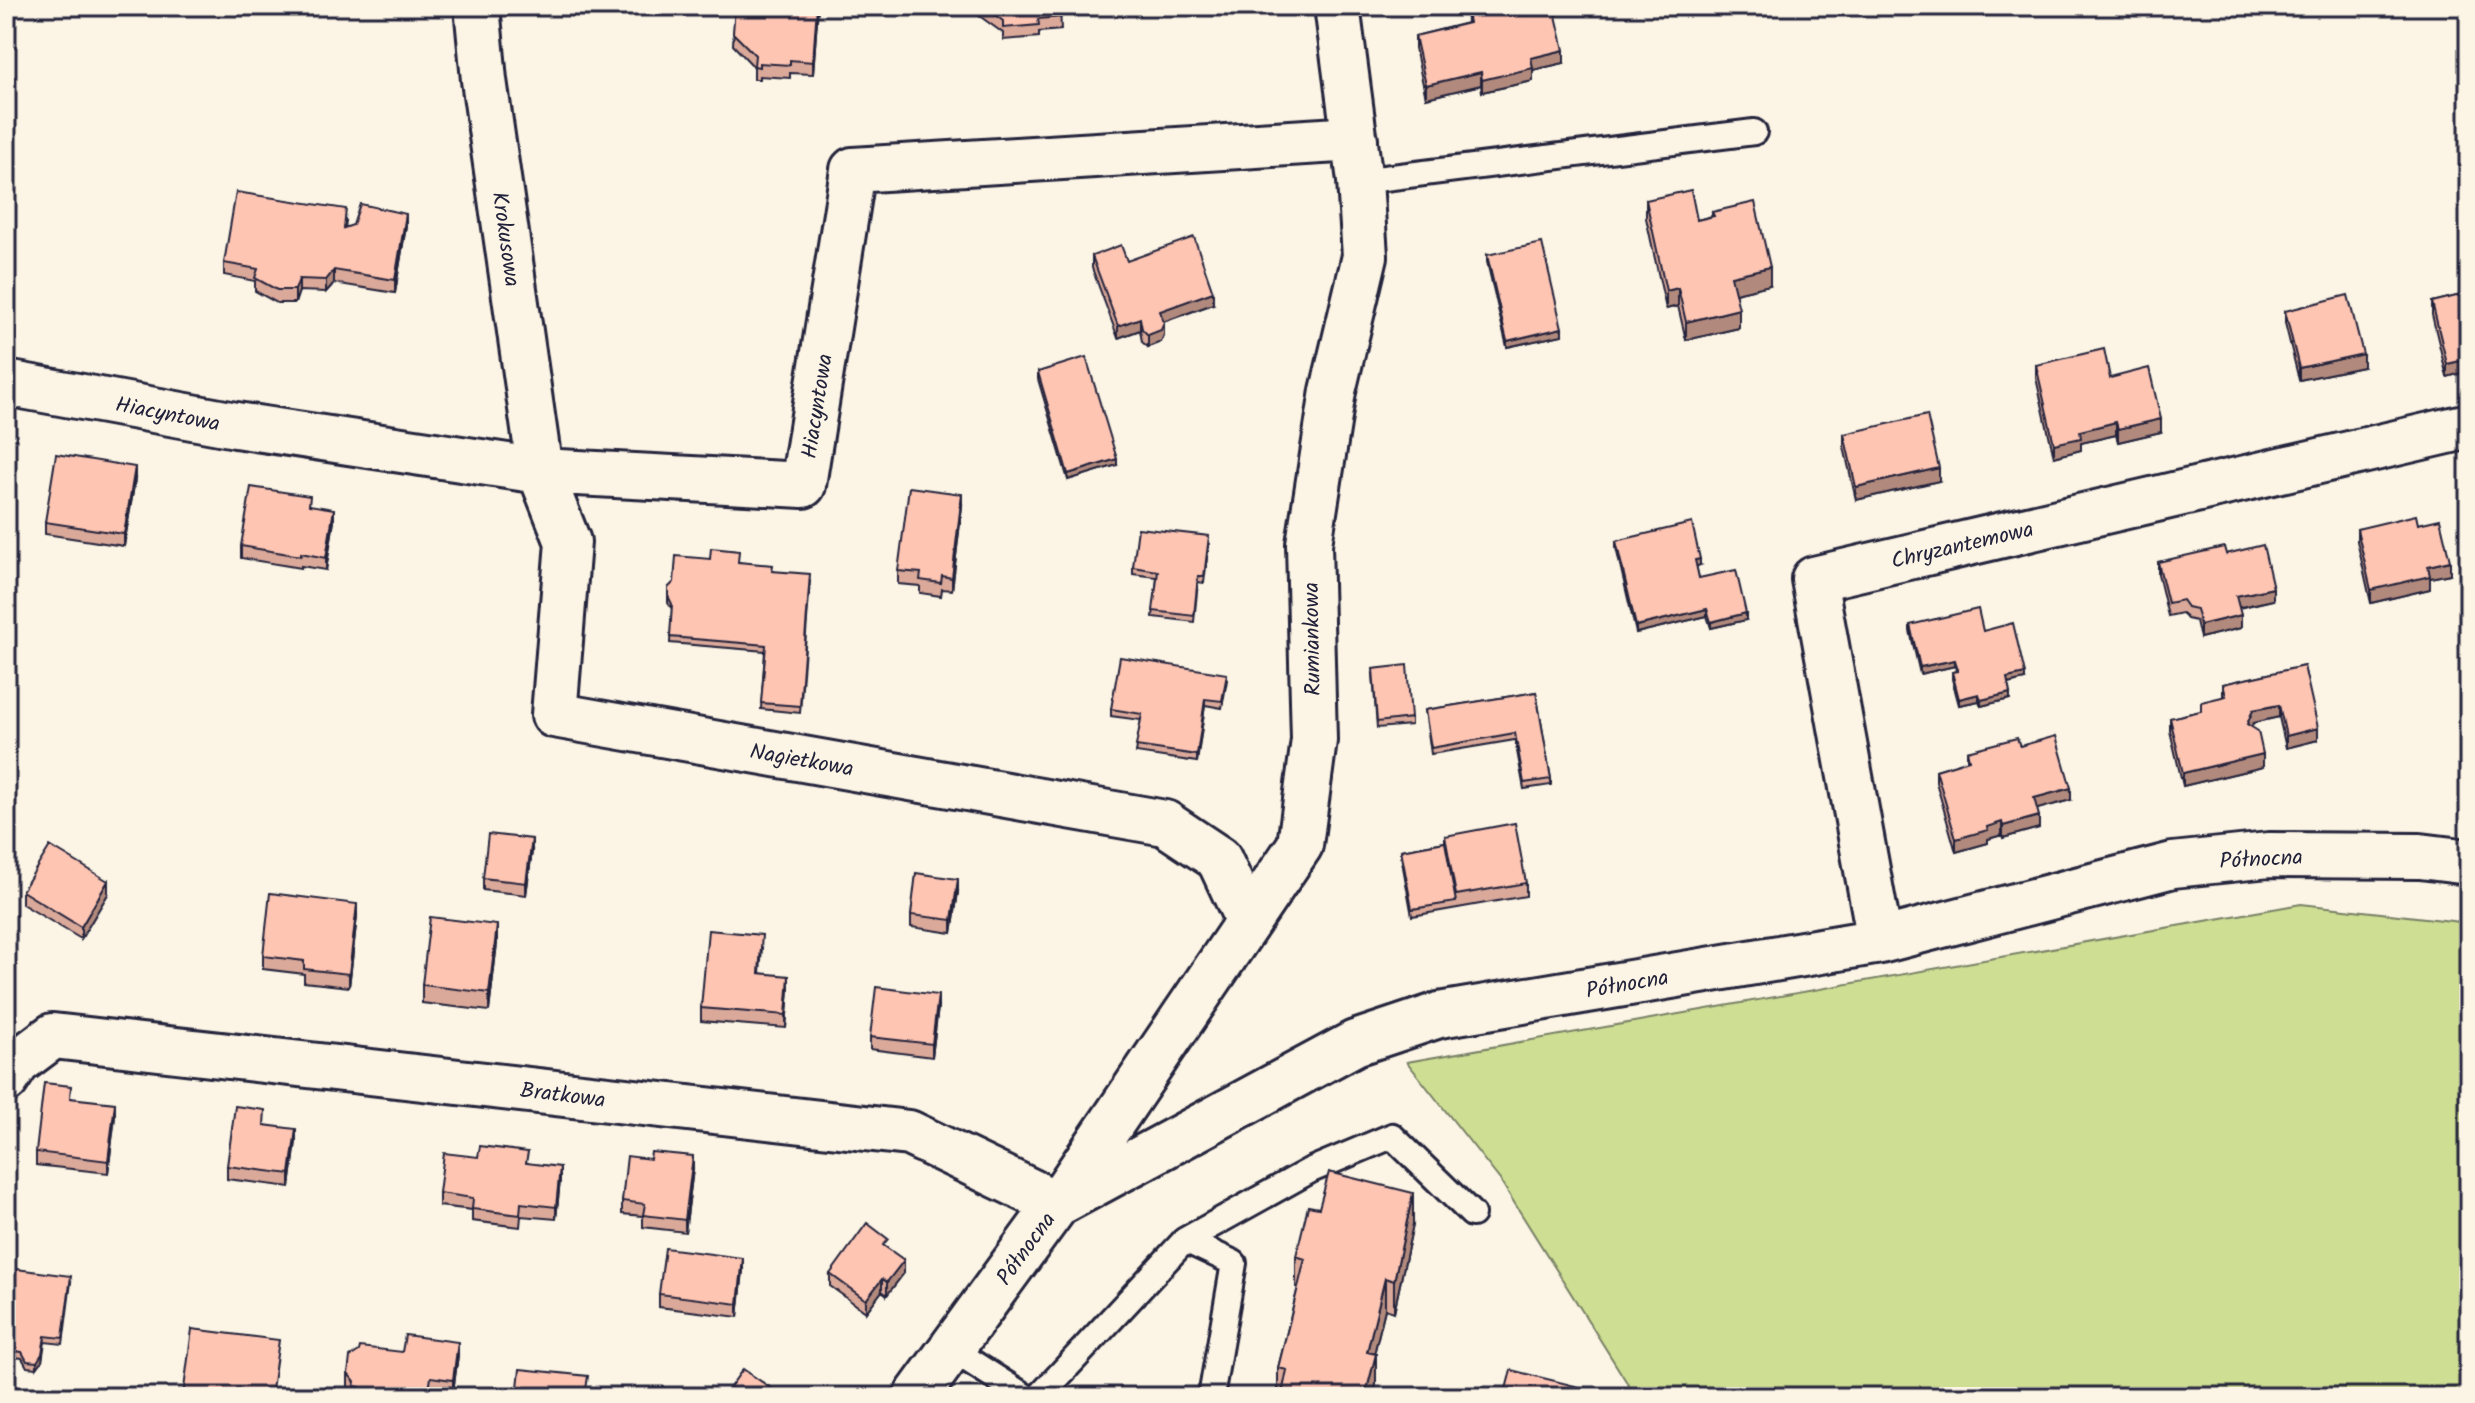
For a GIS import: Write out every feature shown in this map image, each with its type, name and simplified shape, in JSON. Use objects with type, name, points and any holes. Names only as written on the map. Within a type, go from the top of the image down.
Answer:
[{"type":"street","name":"Krokusowa","points":[[477,6],[484,80],[540,471]]},
{"type":"street","name":"Rumiankowa","points":[[1057,1204],[1300,845],[1314,740],[1309,544],[1333,391],[1365,256],[1360,181],[1337,6]]},
{"type":"street","name":"Hiacyntowa","points":[[6,383],[236,425],[540,471],[803,485],[853,170],[1355,139]]},
{"type":"street","name":"Chryzantemowa","points":[[1880,941],[1814,579],[2469,426]]},
{"type":"street","name":"Nagietkowa","points":[[540,471],[568,542],[554,715],[1165,823],[1219,859],[1248,921]]},
{"type":"street","name":"Północna","points":[[916,1397],[1057,1204],[1355,1043],[1439,1015],[1880,941],[2173,865],[2269,855],[2420,856],[2469,862]]},
{"type":"street","name":"Bratkowa","points":[[6,1080],[17,1063],[53,1036],[909,1133],[1057,1204]]},
{"type":"lane","points":[[1360,181],[1754,132]]},
{"type":"lane","points":[[1039,1397],[1185,1240],[1311,1170],[1392,1136],[1472,1214]]},
{"type":"lane","points":[[1185,1240],[1234,1263],[1211,1397]]},
{"type":"lane","points":[[951,1349],[1026,1397]]},
{"type":"green space","points":[[2301,904],[2469,923],[2469,1397],[1636,1397],[1500,1180],[1407,1062]]},
{"type":"building","points":[[735,6],[817,6],[813,62],[790,60],[790,65],[759,63],[759,67],[754,66],[755,55],[733,33]]},
{"type":"building","points":[[983,6],[1060,6],[1061,17],[1038,19],[1039,25],[1003,28],[1003,21]]},
{"type":"building","points":[[1519,6],[1521,15],[1554,7],[1564,50],[1531,58],[1533,68],[1482,80],[1481,72],[1426,85],[1415,36],[1469,23],[1466,7]]},
{"type":"building","points":[[1691,190],[1697,220],[1714,216],[1712,212],[1755,202],[1770,267],[1731,276],[1739,309],[1686,322],[1678,288],[1666,291],[1646,200]]},
{"type":"building","points":[[236,192],[346,209],[344,228],[353,225],[360,204],[406,214],[395,280],[334,270],[326,280],[299,279],[295,290],[277,290],[255,278],[258,269],[224,263]]},
{"type":"building","points":[[1194,237],[1213,292],[1160,311],[1164,323],[1161,330],[1148,335],[1142,329],[1140,318],[1118,326],[1092,256],[1121,245],[1127,261]]},
{"type":"building","points":[[1542,243],[1562,328],[1507,341],[1487,255]]},
{"type":"building","points":[[2469,293],[2469,359],[2447,364],[2432,302]]},
{"type":"building","points":[[2348,295],[2363,354],[2299,368],[2285,311]]},
{"type":"building","points":[[2104,349],[2110,378],[2149,368],[2161,419],[2118,429],[2116,422],[2080,431],[2081,438],[2054,444],[2036,365]]},
{"type":"building","points":[[1086,357],[1117,459],[1068,474],[1038,372]]},
{"type":"building","points":[[1927,415],[1939,468],[1856,487],[1844,434]]},
{"type":"building","points":[[56,454],[135,467],[124,534],[45,522]]},
{"type":"building","points":[[251,487],[310,496],[309,505],[334,509],[326,558],[241,546]]},
{"type":"building","points":[[909,487],[962,494],[952,578],[942,576],[941,583],[920,580],[921,573],[898,571]]},
{"type":"building","points":[[2416,515],[2418,524],[2440,519],[2450,561],[2428,566],[2430,576],[2371,590],[2357,529]]},
{"type":"building","points":[[1692,523],[1700,559],[1695,560],[1699,578],[1736,570],[1746,613],[1711,622],[1707,609],[1636,626],[1616,541]]},
{"type":"building","points":[[1138,528],[1209,536],[1204,577],[1198,576],[1194,616],[1153,611],[1158,571],[1133,567]]},
{"type":"building","points":[[2263,545],[2273,588],[2236,596],[2241,615],[2200,625],[2196,609],[2187,607],[2182,600],[2168,603],[2158,562],[2224,547],[2226,554]]},
{"type":"building","points":[[711,548],[739,551],[738,562],[773,565],[772,571],[810,574],[800,706],[761,703],[766,645],[670,637],[672,604],[668,588],[674,582],[676,556],[710,559]]},
{"type":"building","points":[[1978,609],[1983,631],[2013,623],[2025,674],[2007,678],[2010,693],[1981,700],[1979,694],[1959,699],[1952,672],[1958,671],[1955,660],[1920,667],[1910,625]]},
{"type":"building","points":[[1120,657],[1227,674],[1222,701],[1205,699],[1197,755],[1136,746],[1142,714],[1111,709]]},
{"type":"building","points":[[1407,665],[1411,718],[1377,722],[1373,669]]},
{"type":"building","points":[[2304,666],[2318,728],[2286,736],[2279,705],[2253,710],[2247,724],[2258,731],[2263,754],[2183,773],[2170,718],[2201,711],[2201,702],[2226,696],[2223,684]]},
{"type":"building","points":[[1536,692],[1551,779],[1524,783],[1515,733],[1431,748],[1425,710]]},
{"type":"building","points":[[2056,736],[2071,788],[2034,798],[2039,816],[2003,826],[2002,822],[1987,827],[1988,830],[1956,839],[1936,770],[1969,760],[1967,751],[2017,738],[2020,746]]},
{"type":"building","points":[[1515,823],[1526,883],[1456,895],[1445,836]]},
{"type":"building","points":[[488,834],[532,839],[526,883],[483,878]]},
{"type":"building","points":[[1445,842],[1456,902],[1412,909],[1401,850]]},
{"type":"building","points":[[50,846],[108,881],[81,927],[22,891]]},
{"type":"building","points":[[916,873],[958,879],[952,920],[911,915]]},
{"type":"building","points":[[270,893],[357,904],[349,974],[304,969],[304,961],[263,956]]},
{"type":"building","points":[[430,917],[497,925],[489,993],[422,985]]},
{"type":"building","points":[[708,930],[762,935],[759,973],[789,976],[786,1015],[701,1008]]},
{"type":"building","points":[[876,987],[938,995],[932,1044],[870,1037]]},
{"type":"building","points":[[44,1083],[71,1086],[70,1098],[115,1103],[108,1161],[36,1152]]},
{"type":"building","points":[[235,1106],[265,1110],[264,1125],[296,1129],[290,1174],[227,1166]]},
{"type":"building","points":[[480,1146],[528,1152],[526,1163],[560,1167],[556,1207],[521,1203],[520,1215],[472,1209],[473,1198],[439,1193],[444,1153],[478,1157]]},
{"type":"building","points":[[651,1152],[693,1156],[685,1220],[643,1215],[645,1204],[622,1201],[627,1156],[650,1159]]},
{"type":"building","points":[[1329,1172],[1413,1193],[1394,1281],[1385,1278],[1367,1352],[1376,1354],[1365,1397],[1278,1397],[1287,1370],[1278,1368],[1305,1259],[1296,1256],[1308,1206],[1319,1208]]},
{"type":"building","points":[[867,1223],[888,1239],[883,1245],[904,1260],[887,1282],[882,1279],[866,1300],[830,1274]]},
{"type":"building","points":[[665,1248],[743,1258],[738,1304],[659,1294]]},
{"type":"building","points":[[16,1269],[71,1276],[63,1338],[45,1336],[42,1354],[37,1362],[27,1361],[22,1352],[6,1350]]},
{"type":"building","points":[[192,1329],[279,1340],[271,1397],[183,1396]]},
{"type":"building","points":[[405,1335],[458,1342],[453,1380],[431,1377],[428,1397],[359,1397],[360,1387],[354,1386],[355,1382],[348,1374],[350,1357],[360,1347],[402,1352]]},
{"type":"building","points":[[520,1369],[588,1376],[585,1397],[517,1397]]},
{"type":"building","points":[[743,1369],[784,1397],[723,1397]]},
{"type":"building","points":[[1511,1370],[1607,1394],[1607,1397],[1504,1397]]}]
